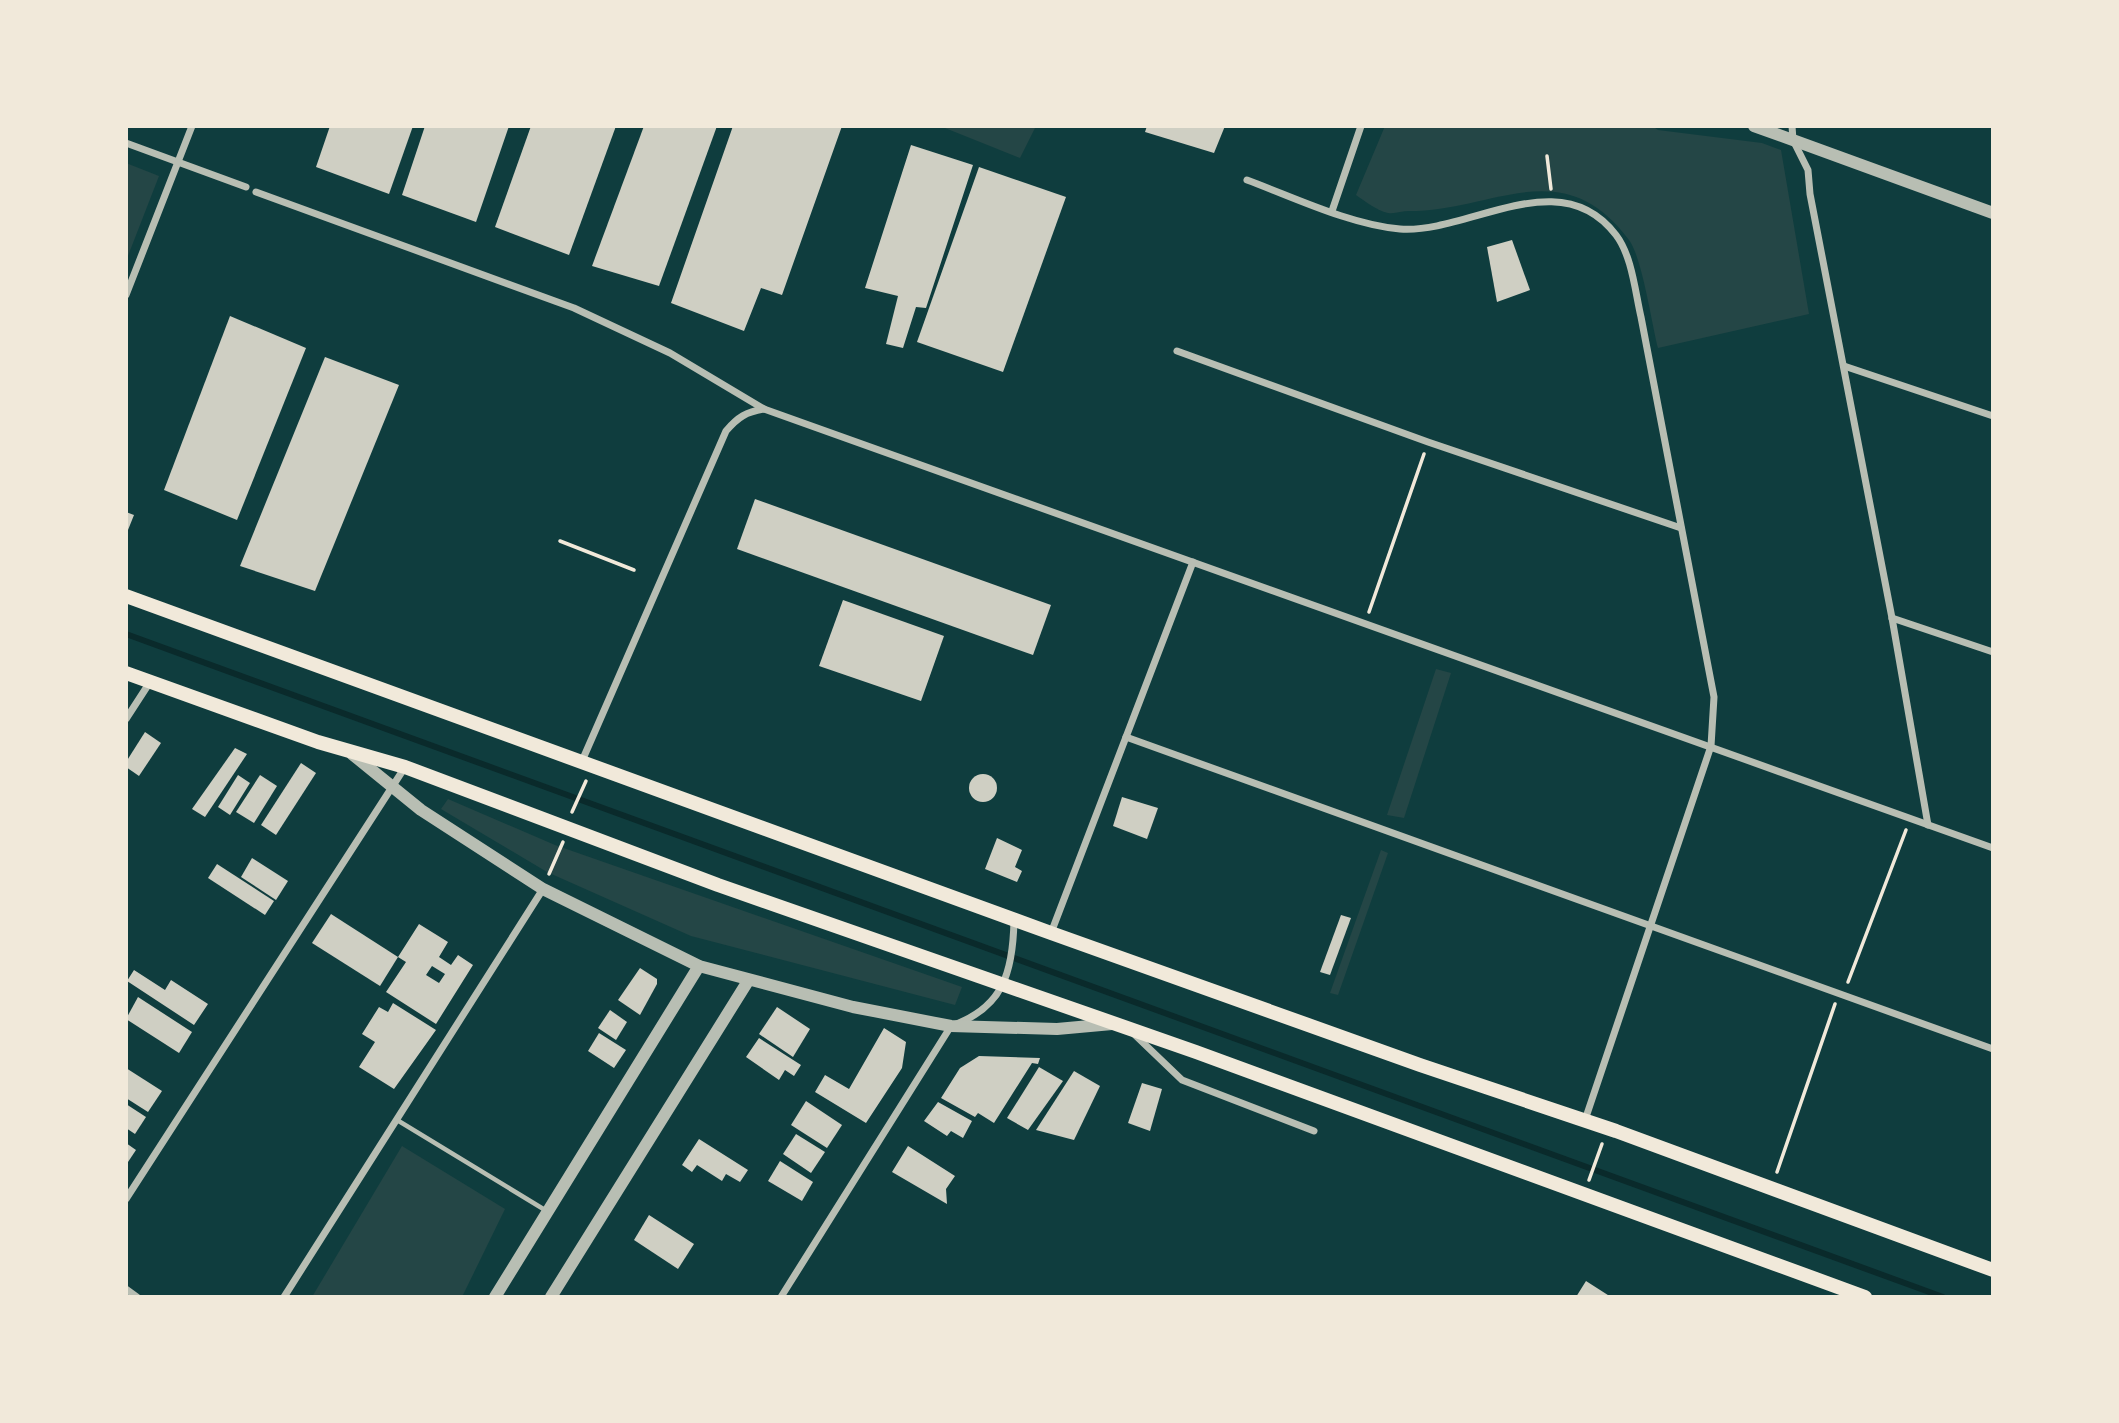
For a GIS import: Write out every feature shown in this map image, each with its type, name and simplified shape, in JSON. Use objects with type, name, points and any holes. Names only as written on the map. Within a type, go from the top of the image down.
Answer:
[{"type":"main road","points":[[126,596],[582,761],[1014,924],[1051,933],[1585,1120],[1771,1191],[1993,1270]]},
{"type":"main road","points":[[126,673],[352,754],[405,767],[570,822],[718,886],[1004,978],[1112,1024],[1196,1052],[1865,1297]]},
{"type":"street","points":[[126,295],[192,126]]},
{"type":"street","points":[[1332,211],[1361,126]]},
{"type":"street","points":[[1754,126],[1993,213]]},
{"type":"street","points":[[1792,126],[1793,140],[1808,170],[1810,194],[1892,618],[1928,825]]},
{"type":"street","points":[[126,143],[177,164],[246,187]]},
{"type":"street","points":[[1247,180],[1332,211],[1399,229],[1431,228],[1538,201],[1571,206],[1601,222],[1616,236],[1626,257],[1641,317],[1714,697],[1711,747],[1585,1120]]},
{"type":"street","points":[[256,192],[585,313],[670,353],[764,409],[1993,848]]},
{"type":"street","points":[[1177,351],[1428,442],[1681,528]]},
{"type":"street","points":[[1844,366],[1993,416]]},
{"type":"street","points":[[582,761],[726,431],[737,418],[749,411],[764,409]]},
{"type":"street","points":[[1051,933],[1193,562]]},
{"type":"street","points":[[1892,618],[1993,652]]},
{"type":"street","points":[[126,719],[150,682]]},
{"type":"street","points":[[1126,737],[1648,928],[1993,1049]]},
{"type":"street","points":[[352,754],[466,841],[543,889],[699,965],[748,981],[878,1013],[951,1026],[1057,1029],[1112,1024]]},
{"type":"street","points":[[126,1199],[405,767]]},
{"type":"street","points":[[284,1297],[543,889]]},
{"type":"street","points":[[781,1297],[951,1026],[985,1010],[1004,978],[1014,924]]},
{"type":"street","points":[[495,1297],[699,965]]},
{"type":"street","points":[[551,1297],[748,981]]},
{"type":"street","points":[[1131,1031],[1182,1080],[1314,1131]]},
{"type":"street","points":[[126,1289],[137,1297]]},
{"type":"lane","points":[[395,1119],[549,1212]]},
{"type":"path","points":[[1548,156],[1552,194]]},
{"type":"path","points":[[1365,624],[1428,442]]},
{"type":"path","points":[[560,541],[634,570]]},
{"type":"path","points":[[543,889],[585,781]]},
{"type":"path","points":[[1771,1191],[1839,995],[1858,962],[1906,836],[1907,818]]},
{"type":"path","points":[[1589,1177],[1601,1147]]},
{"type":"shaded area","points":[[940,126],[1036,126],[1020,158]]},
{"type":"shaded area","points":[[1385,126],[1652,126],[1658,130],[1762,143],[1781,150],[1809,314],[1658,348],[1634,249],[1604,213],[1579,198],[1553,192],[1526,192],[1440,209],[1391,213],[1375,208],[1356,195]]},
{"type":"shaded area","points":[[126,163],[159,176],[126,261]]},
{"type":"shaded area","points":[[1436,669],[1451,673],[1404,818],[1387,815]]},
{"type":"shaded area","points":[[448,799],[555,845],[962,987],[955,1005],[691,936],[547,872],[441,809]]},
{"type":"shaded area","points":[[1381,850],[1388,853],[1338,995],[1330,993]]},
{"type":"shaded area","points":[[402,1146],[505,1209],[462,1297],[312,1297]]},
{"type":"building","points":[[330,126],[413,126],[389,194],[316,167]]},
{"type":"building","points":[[425,126],[509,126],[476,222],[402,195]]},
{"type":"building","points":[[531,126],[616,126],[569,255],[495,227]]},
{"type":"building","points":[[644,126],[717,126],[659,286],[592,266]]},
{"type":"building","points":[[733,126],[842,126],[782,295],[761,288],[744,331],[671,303]]},
{"type":"building","points":[[1147,126],[1225,126],[1214,153],[1145,132]]},
{"type":"building","points":[[911,145],[973,165],[926,308],[916,307],[903,348],[886,344],[898,296],[865,288]]},
{"type":"building","points":[[979,167],[1066,197],[1003,372],[917,342]]},
{"type":"building","points":[[1512,240],[1530,290],[1497,302],[1487,247]]},
{"type":"building","points":[[230,316],[306,348],[237,520],[164,490]]},
{"type":"building","points":[[325,357],[399,385],[315,591],[240,566]]},
{"type":"building","points":[[755,499],[1051,605],[1033,655],[737,549]]},
{"type":"building","points":[[126,512],[134,515],[126,535]]},
{"type":"building","points":[[843,600],[944,636],[921,701],[819,666]]},
{"type":"building","points":[[145,732],[161,743],[139,776],[126,767],[126,762]]},
{"type":"building","points":[[235,748],[247,754],[205,817],[192,809]]},
{"type":"building","points":[[301,763],[316,773],[276,835],[261,825]]},
{"type":"building","points":[[983,774],[993,778],[997,788],[993,798],[983,802],[973,798],[969,788],[973,778]]},
{"type":"building","points":[[238,775],[250,783],[230,815],[218,807]]},
{"type":"building","points":[[260,775],[277,786],[254,823],[236,812]]},
{"type":"building","points":[[1122,797],[1158,808],[1147,839],[1113,826]]},
{"type":"building","points":[[997,838],[1022,850],[1015,867],[1022,871],[1017,882],[985,869]]},
{"type":"building","points":[[252,858],[288,881],[276,900],[241,877]]},
{"type":"building","points":[[217,864],[274,901],[265,915],[208,878]]},
{"type":"building","points":[[331,914],[398,957],[380,986],[312,943]]},
{"type":"building","points":[[1341,915],[1351,918],[1330,975],[1320,972]]},
{"type":"building","points":[[419,924],[448,942],[439,957],[451,965],[458,955],[473,965],[436,1024],[386,992],[406,962],[398,957]],"holes":[[[432,966],[445,974],[439,983],[426,975]]]},
{"type":"building","points":[[640,968],[657,979],[657,984],[640,1015],[618,1000]]},
{"type":"building","points":[[134,970],[165,990],[171,980],[208,1004],[194,1025],[127,981]]},
{"type":"building","points":[[138,997],[192,1032],[179,1053],[126,1019]]},
{"type":"building","points":[[393,1003],[436,1030],[394,1089],[359,1067],[375,1042],[362,1034],[379,1007],[388,1012]]},
{"type":"building","points":[[777,1007],[810,1029],[793,1057],[759,1034]]},
{"type":"building","points":[[610,1010],[627,1022],[616,1040],[598,1028]]},
{"type":"building","points":[[884,1028],[906,1042],[902,1068],[866,1123],[815,1092],[825,1075],[849,1089]]},
{"type":"building","points":[[599,1033],[626,1050],[614,1068],[588,1051]]},
{"type":"building","points":[[759,1038],[801,1065],[794,1076],[785,1070],[779,1080],[746,1057]]},
{"type":"building","points":[[979,1056],[1040,1058],[1038,1064],[1032,1063],[994,1123],[978,1113],[975,1117],[941,1098],[960,1068]]},
{"type":"building","points":[[1039,1067],[1063,1081],[1028,1130],[1007,1118]]},
{"type":"building","points":[[126,1068],[162,1091],[148,1112],[126,1098]]},
{"type":"building","points":[[1074,1071],[1100,1086],[1074,1140],[1036,1130]]},
{"type":"building","points":[[1142,1083],[1162,1089],[1150,1131],[1128,1123]]},
{"type":"building","points":[[806,1101],[842,1125],[827,1148],[791,1125]]},
{"type":"building","points":[[938,1102],[972,1121],[963,1138],[951,1131],[947,1136],[924,1121]]},
{"type":"building","points":[[126,1104],[146,1117],[135,1134],[126,1128]]},
{"type":"building","points":[[796,1134],[825,1152],[811,1173],[783,1154]]},
{"type":"building","points":[[699,1139],[748,1170],[740,1182],[726,1174],[722,1181],[697,1165],[692,1172],[682,1165]]},
{"type":"building","points":[[126,1143],[136,1150],[126,1165]]},
{"type":"building","points":[[908,1146],[955,1176],[946,1189],[947,1204],[892,1172]]},
{"type":"building","points":[[780,1161],[813,1182],[802,1201],[768,1181]]},
{"type":"building","points":[[649,1215],[694,1244],[678,1269],[634,1240]]},
{"type":"building","points":[[1586,1281],[1611,1297],[1576,1297]]},
{"type":"waterway","points":[[126,634],[1943,1297]]}]
